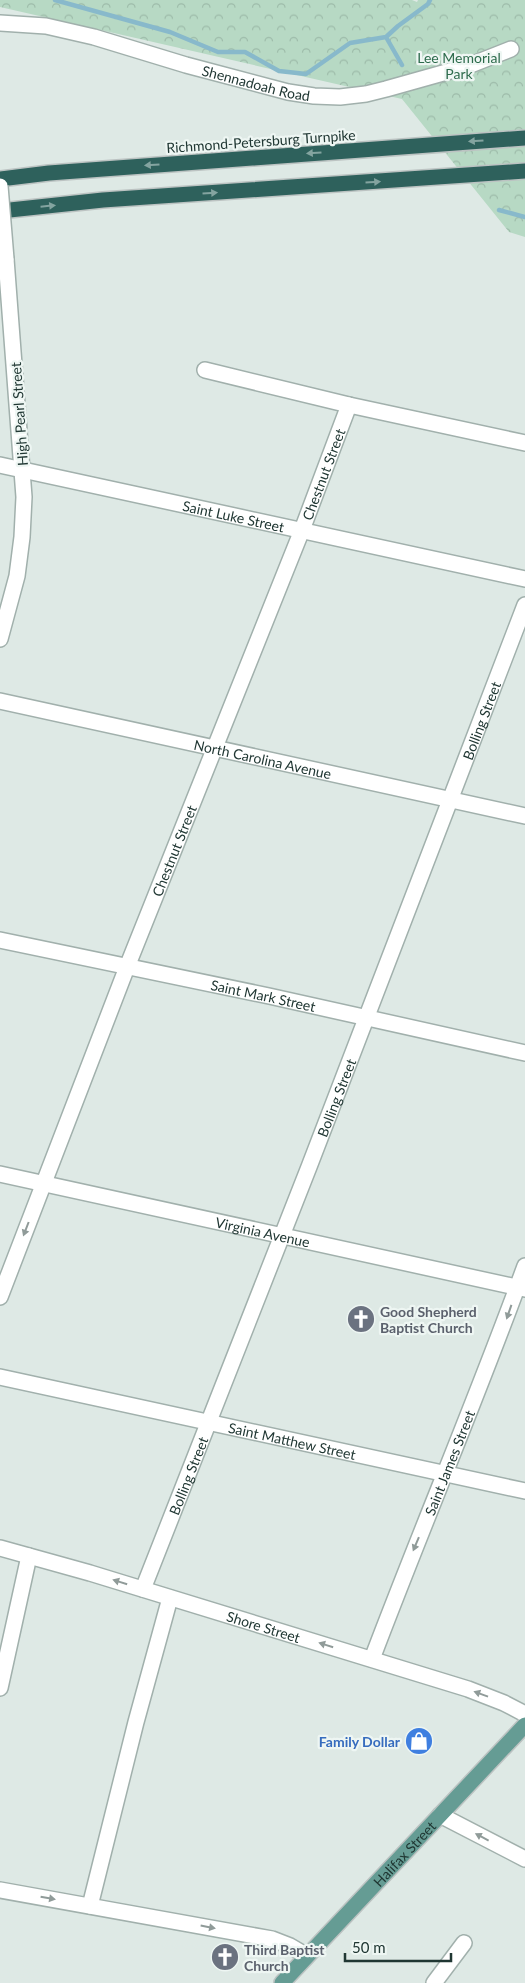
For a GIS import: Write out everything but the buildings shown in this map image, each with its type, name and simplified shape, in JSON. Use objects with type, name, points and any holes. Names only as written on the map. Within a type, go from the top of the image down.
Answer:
[{"type":"highway","name":"Richmond-Petersburg Turnpike","points":[[0,179],[49,173],[525,138]]},
{"type":"highway","points":[[0,212],[103,200],[525,171]]},
{"type":"main road","name":"Halifax Street","points":[[282,1983],[525,1725]]},
{"type":"street","name":"Shennadoah Road","points":[[0,23],[46,26],[94,37],[195,68],[288,92],[314,96],[340,97],[366,94],[468,66],[511,49]]},
{"type":"street","name":"High Pearl Street","points":[[0,186],[24,497],[19,566],[8,615],[0,639]]},
{"type":"street","points":[[205,370],[349,405],[525,443]]},
{"type":"street","name":"Chestnut Street","points":[[0,1297],[126,967],[302,530],[349,405]]},
{"type":"street","name":"Saint Luke Street","points":[[0,465],[525,579]]},
{"type":"street","name":"Bolling Street","points":[[143,1589],[283,1237],[295,1200],[367,1018],[525,604]]},
{"type":"street","name":"North Carolina Avenue","points":[[0,701],[525,816]]},
{"type":"street","name":"Saint Mark Street","points":[[0,940],[525,1053]]},
{"type":"street","name":"Virginia Avenue","points":[[0,1174],[521,1288]]},
{"type":"street","name":"Saint James Street","points":[[372,1659],[413,1550],[521,1288],[525,1266]]},
{"type":"street","name":"Saint Matthew Street","points":[[0,1377],[525,1491]]},
{"type":"street","name":"Shore Street","points":[[0,1548],[143,1589],[468,1689],[504,1702],[525,1714]]},
{"type":"street","points":[[0,1688],[29,1556]]},
{"type":"street","points":[[90,1906],[136,1722],[170,1598]]},
{"type":"street","points":[[440,1815],[525,1859]]},
{"type":"street","points":[[0,1890],[272,1940],[290,1946],[307,1956]]},
{"type":"street","points":[[434,1983],[464,1943]]},
{"type":"green space","name":"Lee Memorial Park","points":[[0,0],[412,0],[417,2],[418,0],[525,0],[525,237],[509,232],[402,99],[0,7]]},
{"type":"waterway","points":[[55,0],[170,32],[218,52],[245,52],[279,71],[306,74],[350,43],[386,37],[402,65]]},
{"type":"waterway","points":[[386,37],[428,4],[430,0]]},
{"type":"waterway","points":[[499,210],[525,217]]},
{"type":"place","name":"Good Shepherd Baptist Church","points":[[361,1319]]},
{"type":"place","name":"Family Dollar","points":[[419,1741]]},
{"type":"place","name":"Third Baptist Church","points":[[225,1957]]}]
